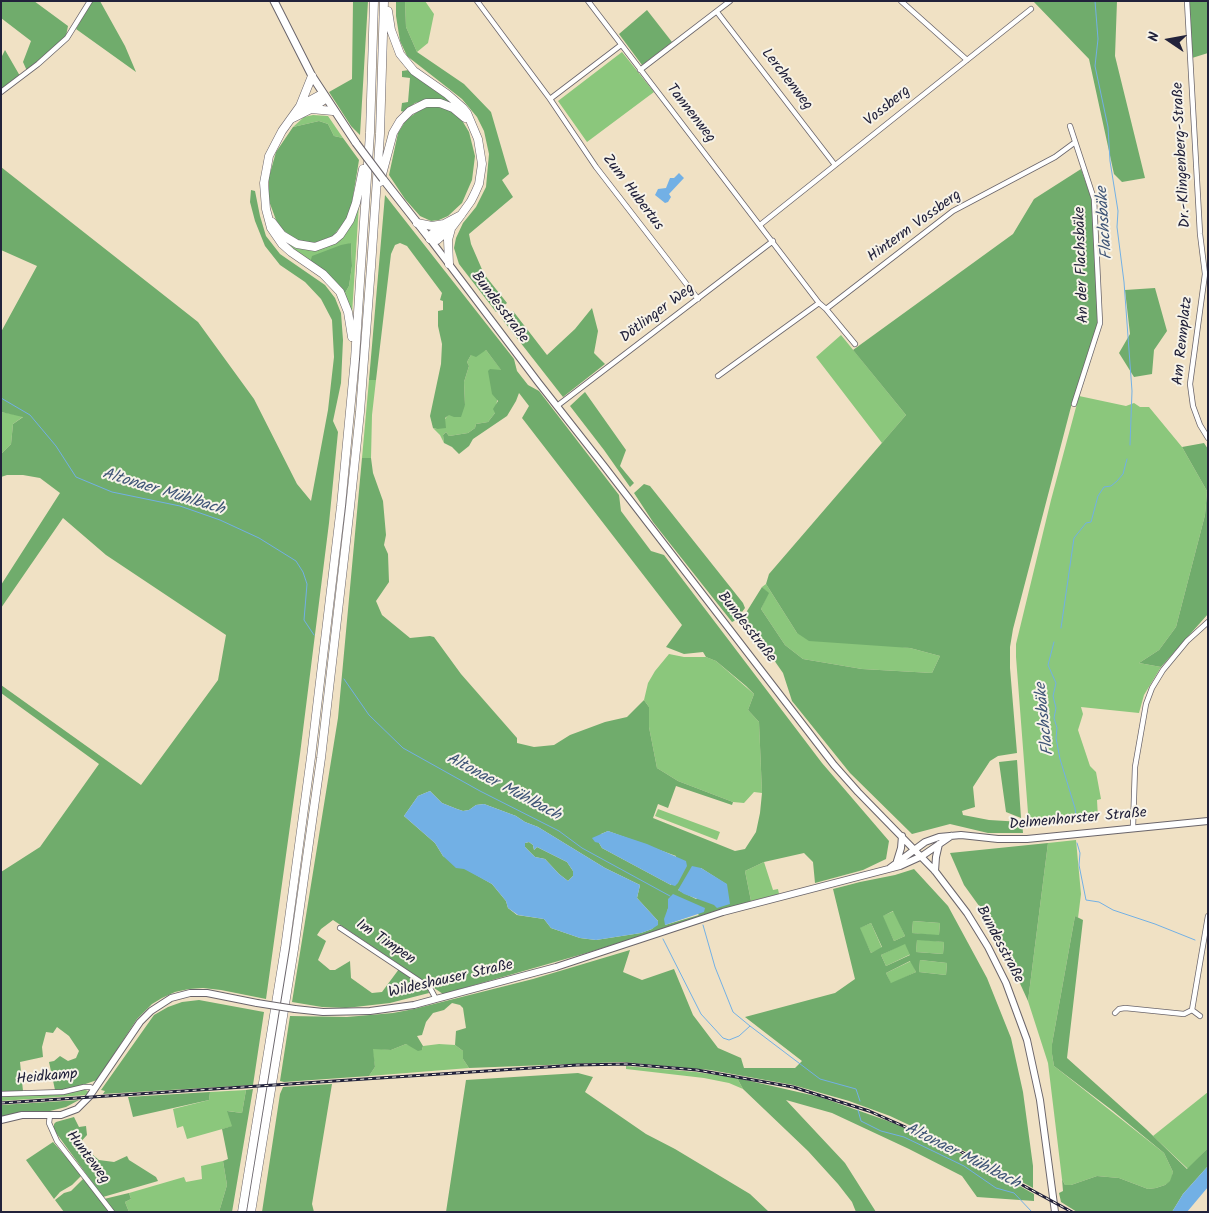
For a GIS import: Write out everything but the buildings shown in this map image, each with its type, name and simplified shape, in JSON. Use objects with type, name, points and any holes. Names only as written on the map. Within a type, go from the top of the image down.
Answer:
[{"type":"highway","points":[[242,1212],[285,948],[310,766],[341,506],[355,359],[370,132],[374,1]]},
{"type":"highway","points":[[386,1],[391,30],[400,54],[414,71],[458,103],[467,113],[480,146],[481,172],[475,193],[461,215],[448,226],[432,234],[430,239]]},
{"type":"highway","points":[[251,1212],[294,949],[334,651],[360,412],[376,194],[386,1]]},
{"type":"highway","points":[[312,76],[300,106],[277,139],[266,164],[264,196],[271,228],[282,244],[323,274],[340,292],[350,321],[355,359]]},
{"type":"highway","points":[[300,106],[324,96]]},
{"type":"highway","points":[[292,119],[311,109],[324,96]]},
{"type":"highway","points":[[376,194],[393,133],[400,121],[410,111],[426,103],[446,105],[459,111],[473,126]]},
{"type":"highway","points":[[311,109],[334,111]]},
{"type":"highway","points":[[269,219],[282,235],[296,244],[304,246],[322,246],[340,235],[350,220],[356,203],[365,147],[370,132]]},
{"type":"highway","points":[[417,223],[432,226],[448,226]]},
{"type":"highway","points":[[448,226],[448,264]]},
{"type":"main road","name":"Bundesstraße","points":[[274,1],[324,96],[397,198],[834,765],[858,792],[922,856],[967,913],[988,947],[1006,983],[1021,1021],[1038,1086],[1055,1212]]},
{"type":"main road","name":"Delmenhorster Straße","points":[[915,849],[932,839],[950,836],[1026,839],[1208,821]]},
{"type":"main road","points":[[897,861],[902,836]]},
{"type":"main road","points":[[922,856],[950,836]]},
{"type":"main road","points":[[935,871],[939,844]]},
{"type":"main road","name":"Wildeshauser Straße","points":[[889,868],[915,849]]},
{"type":"main road","name":"Wildeshauser Straße","points":[[1,1120],[22,1115],[61,1115],[77,1109],[84,1104],[134,1029],[146,1015],[160,1004],[177,996],[197,993],[220,995],[257,1003],[323,1012],[370,1011],[414,1005],[556,967],[723,912],[900,866],[922,856]]},
{"type":"street","points":[[1,92],[38,64],[67,38],[90,1]]},
{"type":"street","name":"Zum Hubertus","points":[[477,1],[550,99],[596,167],[698,299]]},
{"type":"street","name":"Tannenweg","points":[[588,1],[773,241]]},
{"type":"street","points":[[640,70],[730,1]]},
{"type":"street","points":[[901,1],[967,60]]},
{"type":"street","name":"Dr.-Klingenberg-Straße","points":[[1187,1],[1200,238],[1206,274]]},
{"type":"street","name":"Vossberg","points":[[760,225],[1031,9]]},
{"type":"street","name":"Lerchenweg","points":[[717,12],[836,165]]},
{"type":"street","points":[[550,99],[622,45]]},
{"type":"street","name":"An der Flachsbäke","points":[[1070,126],[1074,143],[1094,199],[1100,323],[1074,404]]},
{"type":"street","name":"Hinterm Vossberg","points":[[826,309],[953,211],[1055,157],[1074,143]]},
{"type":"street","points":[[773,241],[819,303],[856,344]]},
{"type":"street","name":"Dötlinger Weg","points":[[557,406],[773,241]]},
{"type":"street","name":"Am Rennplatz","points":[[1206,274],[1190,384],[1193,406],[1200,425],[1208,438]]},
{"type":"street","points":[[718,376],[819,303]]},
{"type":"street","points":[[1133,827],[1135,767],[1146,704],[1152,688],[1163,670],[1187,641],[1208,622]]},
{"type":"street","points":[[1192,1010],[1208,916]]},
{"type":"street","name":"Im Timpen","points":[[340,928],[430,988],[436,999]]},
{"type":"street","points":[[1115,1014],[1119,1009],[1124,1008],[1184,1014],[1192,1010]]},
{"type":"street","points":[[1192,1010],[1200,1016]]},
{"type":"street","name":"Heidkamp","points":[[1,1094],[63,1092],[84,1087],[90,1087],[94,1090]]},
{"type":"street","name":"Hunteweg","points":[[50,1115],[49,1123],[58,1141],[112,1212]]},
{"type":"green space","points":[[1,1],[34,1],[68,26],[66,36],[27,71],[23,62],[31,41],[1,18]]},
{"type":"green space","points":[[92,1],[100,1],[125,46],[136,72],[76,29]]},
{"type":"green space","points":[[353,1],[368,1],[360,135],[351,126],[329,92],[352,79]]},
{"type":"green space","points":[[396,1],[405,1],[406,27],[417,52],[464,84],[491,112],[509,174],[502,180],[513,197],[469,234],[471,244],[484,274],[507,303],[496,312],[459,264],[454,248],[456,238],[463,223],[476,207],[486,187],[489,154],[484,131],[477,117],[462,99],[407,56],[400,41]]},
{"type":"green space","points":[[405,1],[425,1],[434,14],[428,43],[417,52],[406,27]]},
{"type":"green space","points":[[1033,1],[1117,1],[1115,56],[1145,178],[1122,182],[1114,174],[1089,59]]},
{"type":"green space","points":[[1189,1],[1208,1],[1208,53],[1192,58]]},
{"type":"green space","points":[[647,10],[672,42],[642,65],[619,34]]},
{"type":"green space","points":[[5,50],[20,76],[1,91],[1,58]]},
{"type":"green space","points":[[622,52],[654,92],[587,142],[558,101]]},
{"type":"green space","points":[[409,70],[454,102],[452,104],[427,100],[415,103],[404,112],[401,111],[402,103],[408,102],[410,78],[402,77],[402,71]]},
{"type":"green space","points":[[428,107],[447,109],[460,117],[469,132],[475,156],[472,180],[462,203],[448,216],[431,221],[420,216],[405,199],[389,175],[398,133],[406,120],[421,109]]},
{"type":"green space","points":[[313,115],[328,116],[343,138],[334,136],[328,124],[319,121],[293,127],[304,117]]},
{"type":"green space","points":[[319,121],[328,124],[334,136],[343,138],[359,160],[352,203],[347,219],[333,236],[308,243],[294,239],[282,229],[276,220],[269,201],[269,177],[276,152],[293,127]]},
{"type":"green space","points":[[1,167],[198,322],[254,399],[297,484],[311,501],[328,410],[334,357],[332,320],[321,299],[305,282],[280,265],[265,246],[250,202],[251,190],[255,191],[266,236],[280,254],[325,285],[335,298],[341,313],[343,340],[341,383],[333,421],[338,432],[329,523],[300,754],[266,999],[203,988],[175,992],[162,998],[152,1004],[137,1019],[97,1080],[71,1089],[55,1090],[49,1062],[54,1061],[60,1056],[68,1061],[76,1058],[79,1051],[69,1036],[57,1027],[53,1033],[46,1032],[42,1047],[43,1057],[20,1062],[23,1091],[1,1092],[1,872],[40,847],[99,764],[1,693],[1,685],[141,785],[218,680],[226,635],[106,555],[63,518],[1,608],[1,585],[60,493],[40,478],[23,475],[1,477],[1,454],[11,444],[13,424],[23,417],[1,412],[1,332],[37,266],[1,250]]},
{"type":"green space","points":[[1081,169],[1092,200],[1098,322],[1072,403],[1013,629],[1010,647],[1010,668],[1017,753],[998,756],[990,761],[973,787],[975,807],[962,811],[963,815],[989,820],[1022,822],[1023,833],[988,833],[950,824],[912,834],[850,773],[792,701],[783,673],[751,627],[739,624],[762,587],[769,593],[761,609],[785,645],[803,659],[862,669],[932,673],[940,656],[910,648],[809,641],[797,633],[766,584],[769,574],[906,415],[853,350],[1013,234],[1034,199]]},
{"type":"green space","points":[[385,195],[514,359],[517,371],[528,385],[539,391],[619,495],[621,511],[651,551],[664,555],[822,763],[889,841],[886,859],[863,870],[815,883],[813,862],[804,853],[764,862],[745,871],[751,901],[590,952],[443,994],[333,920],[321,929],[317,935],[326,941],[318,960],[330,970],[335,970],[350,961],[351,978],[372,993],[382,992],[399,969],[428,989],[429,993],[390,1003],[346,1008],[322,1007],[292,1002],[338,718],[362,458],[371,458],[373,473],[383,501],[386,535],[384,545],[388,554],[389,582],[376,601],[382,615],[410,638],[434,637],[461,674],[517,738],[517,743],[534,747],[554,745],[570,735],[605,722],[627,717],[644,700],[649,707],[649,727],[657,768],[678,781],[733,802],[732,805],[676,786],[668,808],[658,804],[653,818],[735,851],[745,849],[756,832],[760,813],[762,793],[759,722],[748,710],[754,694],[716,661],[706,657],[703,652],[684,654],[666,647],[682,625],[522,418],[529,406],[519,393],[507,416],[473,439],[469,446],[459,454],[452,447],[444,443],[443,435],[446,432],[449,436],[468,433],[475,428],[476,424],[488,422],[495,413],[493,409],[498,401],[492,394],[488,371],[490,369],[501,370],[486,350],[476,357],[471,355],[467,362],[469,366],[464,382],[465,405],[461,417],[449,415],[445,418],[446,428],[433,428],[430,416],[441,364],[442,344],[438,326],[438,311],[443,310],[443,301],[440,300],[442,293],[407,246],[400,243],[395,245],[391,254],[376,380],[369,380]],"holes":[[[430,791],[442,803],[463,811],[469,810],[476,805],[484,804],[538,827],[605,868],[640,885],[637,898],[658,921],[652,929],[641,933],[596,940],[580,938],[551,928],[544,919],[517,915],[508,908],[506,901],[492,884],[443,856],[435,843],[404,816],[418,796]],[[608,831],[676,856],[671,885],[602,848],[599,843],[601,834]],[[701,868],[726,884],[696,899],[678,890]],[[673,895],[682,899],[699,915],[665,925],[669,903]]]},
{"type":"green space","points":[[359,204],[352,314],[344,295],[349,286],[352,266],[351,243],[310,263],[288,247],[278,233],[296,246],[334,243]]},
{"type":"green space","points":[[351,243],[352,266],[349,286],[344,295],[310,263],[312,256]]},
{"type":"green space","points":[[1155,288],[1167,331],[1154,350],[1152,374],[1134,377],[1119,353],[1130,334],[1125,290]]},
{"type":"green space","points":[[592,308],[598,331],[594,353],[605,364],[563,397],[502,319],[513,311],[547,355],[575,329]]},
{"type":"green space","points":[[841,335],[906,415],[882,443],[816,357]]},
{"type":"green space","points":[[486,350],[502,371],[495,413],[488,422],[476,424],[475,428],[468,433],[449,436],[446,432],[443,435],[444,443],[440,435],[433,428],[437,429],[449,414],[465,405],[464,382],[469,366],[467,362],[471,355]]},
{"type":"green space","points":[[369,380],[376,380],[372,415],[371,458],[362,458]]},
{"type":"green space","points":[[585,392],[626,450],[620,466],[634,483],[630,487],[570,406]]},
{"type":"green space","points":[[1079,396],[1126,406],[1134,403],[1140,407],[1149,407],[1182,447],[1207,491],[1205,515],[1176,627],[1159,650],[1139,663],[1161,667],[1144,695],[1139,713],[1081,707],[1083,714],[1078,730],[1090,766],[1096,772],[1101,799],[1097,800],[1098,818],[1029,826],[1016,644],[1051,500]]},
{"type":"green space","points":[[1,412],[24,416],[13,424],[11,444],[1,454]]},
{"type":"green space","points":[[1204,443],[1208,449],[1208,614],[1161,667],[1139,663],[1159,650],[1176,627],[1205,515],[1207,491],[1182,447]]},
{"type":"green space","points":[[644,484],[650,486],[743,603],[745,608],[736,620],[732,622],[653,522],[634,493]]},
{"type":"green space","points":[[766,584],[797,633],[910,648],[940,656],[932,673],[862,669],[803,659],[785,645],[761,609],[768,593],[762,587]]},
{"type":"green space","points":[[669,654],[684,657],[706,657],[716,661],[754,694],[748,710],[759,722],[762,793],[754,792],[744,803],[733,802],[678,781],[657,768],[649,727],[649,707],[644,700],[648,683]]},
{"type":"green space","points":[[1017,760],[1021,818],[1006,812],[999,762]]},
{"type":"green space","points":[[658,809],[720,832],[717,840],[655,816]]},
{"type":"green space","points":[[1076,840],[1081,894],[1078,918],[1075,916],[1052,1044],[1054,1066],[1164,1153],[1173,1172],[1171,1181],[1156,1188],[1148,1189],[1119,1178],[1097,1176],[1071,1185],[1065,1185],[1062,1179],[1048,1063],[1028,1001],[1048,843]]},
{"type":"green space","points":[[529,842],[533,845],[534,850],[537,847],[567,862],[573,871],[573,876],[568,881],[545,859],[535,857],[525,847],[525,843]]},
{"type":"green space","points":[[1048,843],[1028,1001],[987,917],[964,885],[950,853]]},
{"type":"green space","points":[[764,862],[773,890],[778,889],[779,894],[751,901],[745,871]]},
{"type":"green space","points":[[914,869],[948,906],[987,978],[1011,1038],[1023,1092],[1033,1166],[1033,1188],[973,1155],[890,1116],[849,1101],[793,1085],[710,1070],[623,1062],[469,1068],[463,1059],[463,1051],[455,1045],[456,1031],[466,1028],[463,1008],[452,1003],[444,1010],[433,1013],[426,1022],[422,1035],[417,1036],[423,1046],[422,1050],[418,1051],[406,1044],[391,1050],[373,1049],[375,1067],[369,1076],[280,1081],[290,1016],[347,1017],[414,1009],[533,979],[630,950],[623,972],[642,980],[674,969],[693,1015],[718,1048],[741,1058],[744,1068],[795,1068],[802,1061],[745,1017],[835,993],[855,979],[833,889]],"holes":[[[893,911],[905,936],[894,941],[883,916]],[[913,921],[940,923],[939,935],[912,933]],[[871,923],[882,947],[871,953],[860,928]],[[917,940],[944,942],[943,954],[916,952]],[[905,944],[910,955],[886,966],[881,955]],[[920,960],[947,963],[946,975],[919,972]],[[910,961],[916,972],[891,983],[886,973]]]},
{"type":"green space","points":[[894,911],[905,936],[894,941],[882,916]]},
{"type":"green space","points":[[1075,916],[1083,920],[1067,1058],[1146,1129],[1187,1169],[1208,1148],[1208,1166],[1183,1194],[1172,1212],[1077,1212],[1061,1202],[1059,1193],[1063,1191],[1062,1179],[1065,1185],[1071,1185],[1097,1176],[1119,1178],[1148,1189],[1165,1185],[1170,1181],[1173,1172],[1164,1153],[1054,1066],[1052,1044]]},
{"type":"green space","points":[[913,921],[940,923],[939,936],[912,933]]},
{"type":"green space","points":[[871,923],[882,948],[871,953],[859,928]]},
{"type":"green space","points":[[917,939],[944,942],[943,954],[916,952]]},
{"type":"green space","points":[[905,943],[911,954],[886,966],[881,955]]},
{"type":"green space","points":[[920,960],[947,963],[946,975],[919,972]]},
{"type":"green space","points":[[911,961],[916,972],[891,984],[886,973]]},
{"type":"green space","points":[[199,1000],[264,1012],[253,1085],[103,1094],[105,1091],[101,1090],[154,1015],[182,1002]]},
{"type":"green space","points":[[406,1044],[422,1050],[423,1046],[455,1045],[463,1051],[463,1059],[469,1068],[369,1076],[375,1067],[372,1048],[391,1050]]},
{"type":"green space","points":[[626,1066],[696,1072],[737,1078],[743,1089],[729,1083],[704,1078],[626,1069]]},
{"type":"green space","points":[[578,1073],[593,1077],[585,1092],[646,1134],[750,1194],[769,1212],[446,1212],[466,1080]]},
{"type":"green space","points":[[737,1078],[820,1097],[888,1121],[929,1138],[971,1159],[1034,1194],[1034,1201],[977,1197],[962,1176],[909,1149],[832,1113],[786,1100],[845,1163],[876,1212],[856,1212],[852,1202],[838,1184],[808,1151],[743,1089]]},
{"type":"green space","points":[[332,1084],[312,1204],[314,1212],[262,1212],[280,1094],[283,1087]]},
{"type":"green space","points":[[83,1089],[88,1091],[87,1095],[1,1101],[1,1096]]},
{"type":"green space","points":[[253,1089],[232,1212],[219,1212],[227,1185],[223,1161],[228,1159],[222,1129],[232,1126],[227,1111],[242,1113],[246,1090]]},
{"type":"green space","points":[[246,1090],[242,1113],[228,1111],[233,1126],[187,1139],[183,1126],[177,1128],[173,1109],[209,1100],[210,1092]]},
{"type":"green space","points":[[210,1092],[209,1100],[133,1117],[128,1097]]},
{"type":"green space","points":[[1208,1092],[1208,1148],[1188,1169],[1153,1136]]},
{"type":"green space","points":[[79,1100],[66,1107],[50,1111],[21,1112],[1,1117],[1,1105]]},
{"type":"green space","points":[[74,1117],[79,1127],[86,1126],[87,1135],[77,1146],[83,1154],[93,1155],[99,1160],[114,1162],[127,1156],[129,1160],[156,1177],[158,1181],[103,1197],[54,1130],[56,1122]]},
{"type":"green space","points":[[53,1142],[82,1175],[54,1199],[26,1160]]},
{"type":"green space","points":[[223,1161],[227,1185],[219,1212],[129,1212],[125,1202],[131,1199],[129,1193],[184,1177],[186,1182],[202,1179],[201,1166]]},
{"type":"green space","points":[[84,1178],[111,1212],[64,1212],[55,1200],[64,1193],[71,1191]]},
{"type":"green space","points":[[129,1193],[131,1199],[125,1202],[129,1212],[114,1212],[104,1199]]},
{"type":"water","points":[[679,173],[684,178],[669,194],[671,197],[665,203],[655,195],[658,189],[666,188],[670,178],[674,178]]},
{"type":"water","points":[[430,791],[442,803],[463,811],[469,810],[476,805],[484,804],[538,827],[605,868],[640,885],[637,898],[658,921],[658,925],[641,933],[596,940],[580,938],[551,928],[544,919],[518,915],[508,908],[506,901],[492,884],[464,869],[456,868],[443,856],[435,843],[404,816],[418,796]],"holes":[[[529,842],[533,845],[534,850],[537,847],[567,862],[573,871],[573,876],[568,881],[545,859],[535,857],[525,847],[525,843]]]},
{"type":"water","points":[[608,831],[647,844],[686,861],[687,866],[678,883],[675,886],[669,884],[602,848],[592,838]]},
{"type":"water","points":[[692,866],[701,868],[727,884],[730,904],[717,908],[678,890]]},
{"type":"water","points":[[673,894],[705,908],[704,912],[665,925],[664,919],[668,908],[668,899]]},
{"type":"water","points":[[1208,1166],[1208,1187],[1187,1212],[1172,1212],[1183,1194]]},
{"type":"waterway","name":"Flachsbäke","points":[[1095,1],[1098,39],[1095,66],[1108,127],[1110,161],[1118,211],[1117,227],[1124,282],[1132,391],[1130,445]]},
{"type":"waterway","name":"Altonaer Mühlbach","points":[[1,398],[30,415],[56,446],[76,477],[112,492],[180,506],[220,520],[259,538],[296,561],[303,572],[307,584],[304,620],[314,635]]},
{"type":"waterway","name":"Flachsbäke","points":[[1061,628],[1074,538],[1086,523],[1091,522],[1098,496],[1104,487],[1111,486],[1123,474],[1127,459]]},
{"type":"waterway","name":"Flachsbäke","points":[[1054,642],[1048,665],[1056,683],[1053,696],[1056,708],[1054,718],[1057,728],[1056,738],[1060,759],[1075,808],[1077,823]]},
{"type":"waterway","name":"Altonaer Mühlbach","points":[[344,679],[369,715],[403,748],[480,791],[559,831],[582,848],[670,896]]},
{"type":"waterway","name":"Flachsbäke","points":[[1077,843],[1086,900],[1099,902],[1113,910],[1195,940]]},
{"type":"waterway","points":[[703,925],[715,967],[733,1012],[750,1026]]},
{"type":"waterway","name":"Altonaer Mühlbach","points":[[663,939],[701,1014],[723,1038],[729,1040],[739,1036],[750,1026],[820,1079],[856,1089],[860,1101]]},
{"type":"waterway","name":"Altonaer Mühlbach","points":[[858,1110],[861,1121],[881,1131],[904,1137],[964,1166],[996,1188],[1014,1193],[1032,1212]]},
{"type":"railway","points":[[1,1103],[577,1065],[627,1064],[697,1070],[793,1087],[869,1111],[958,1150],[1072,1212]]}]
